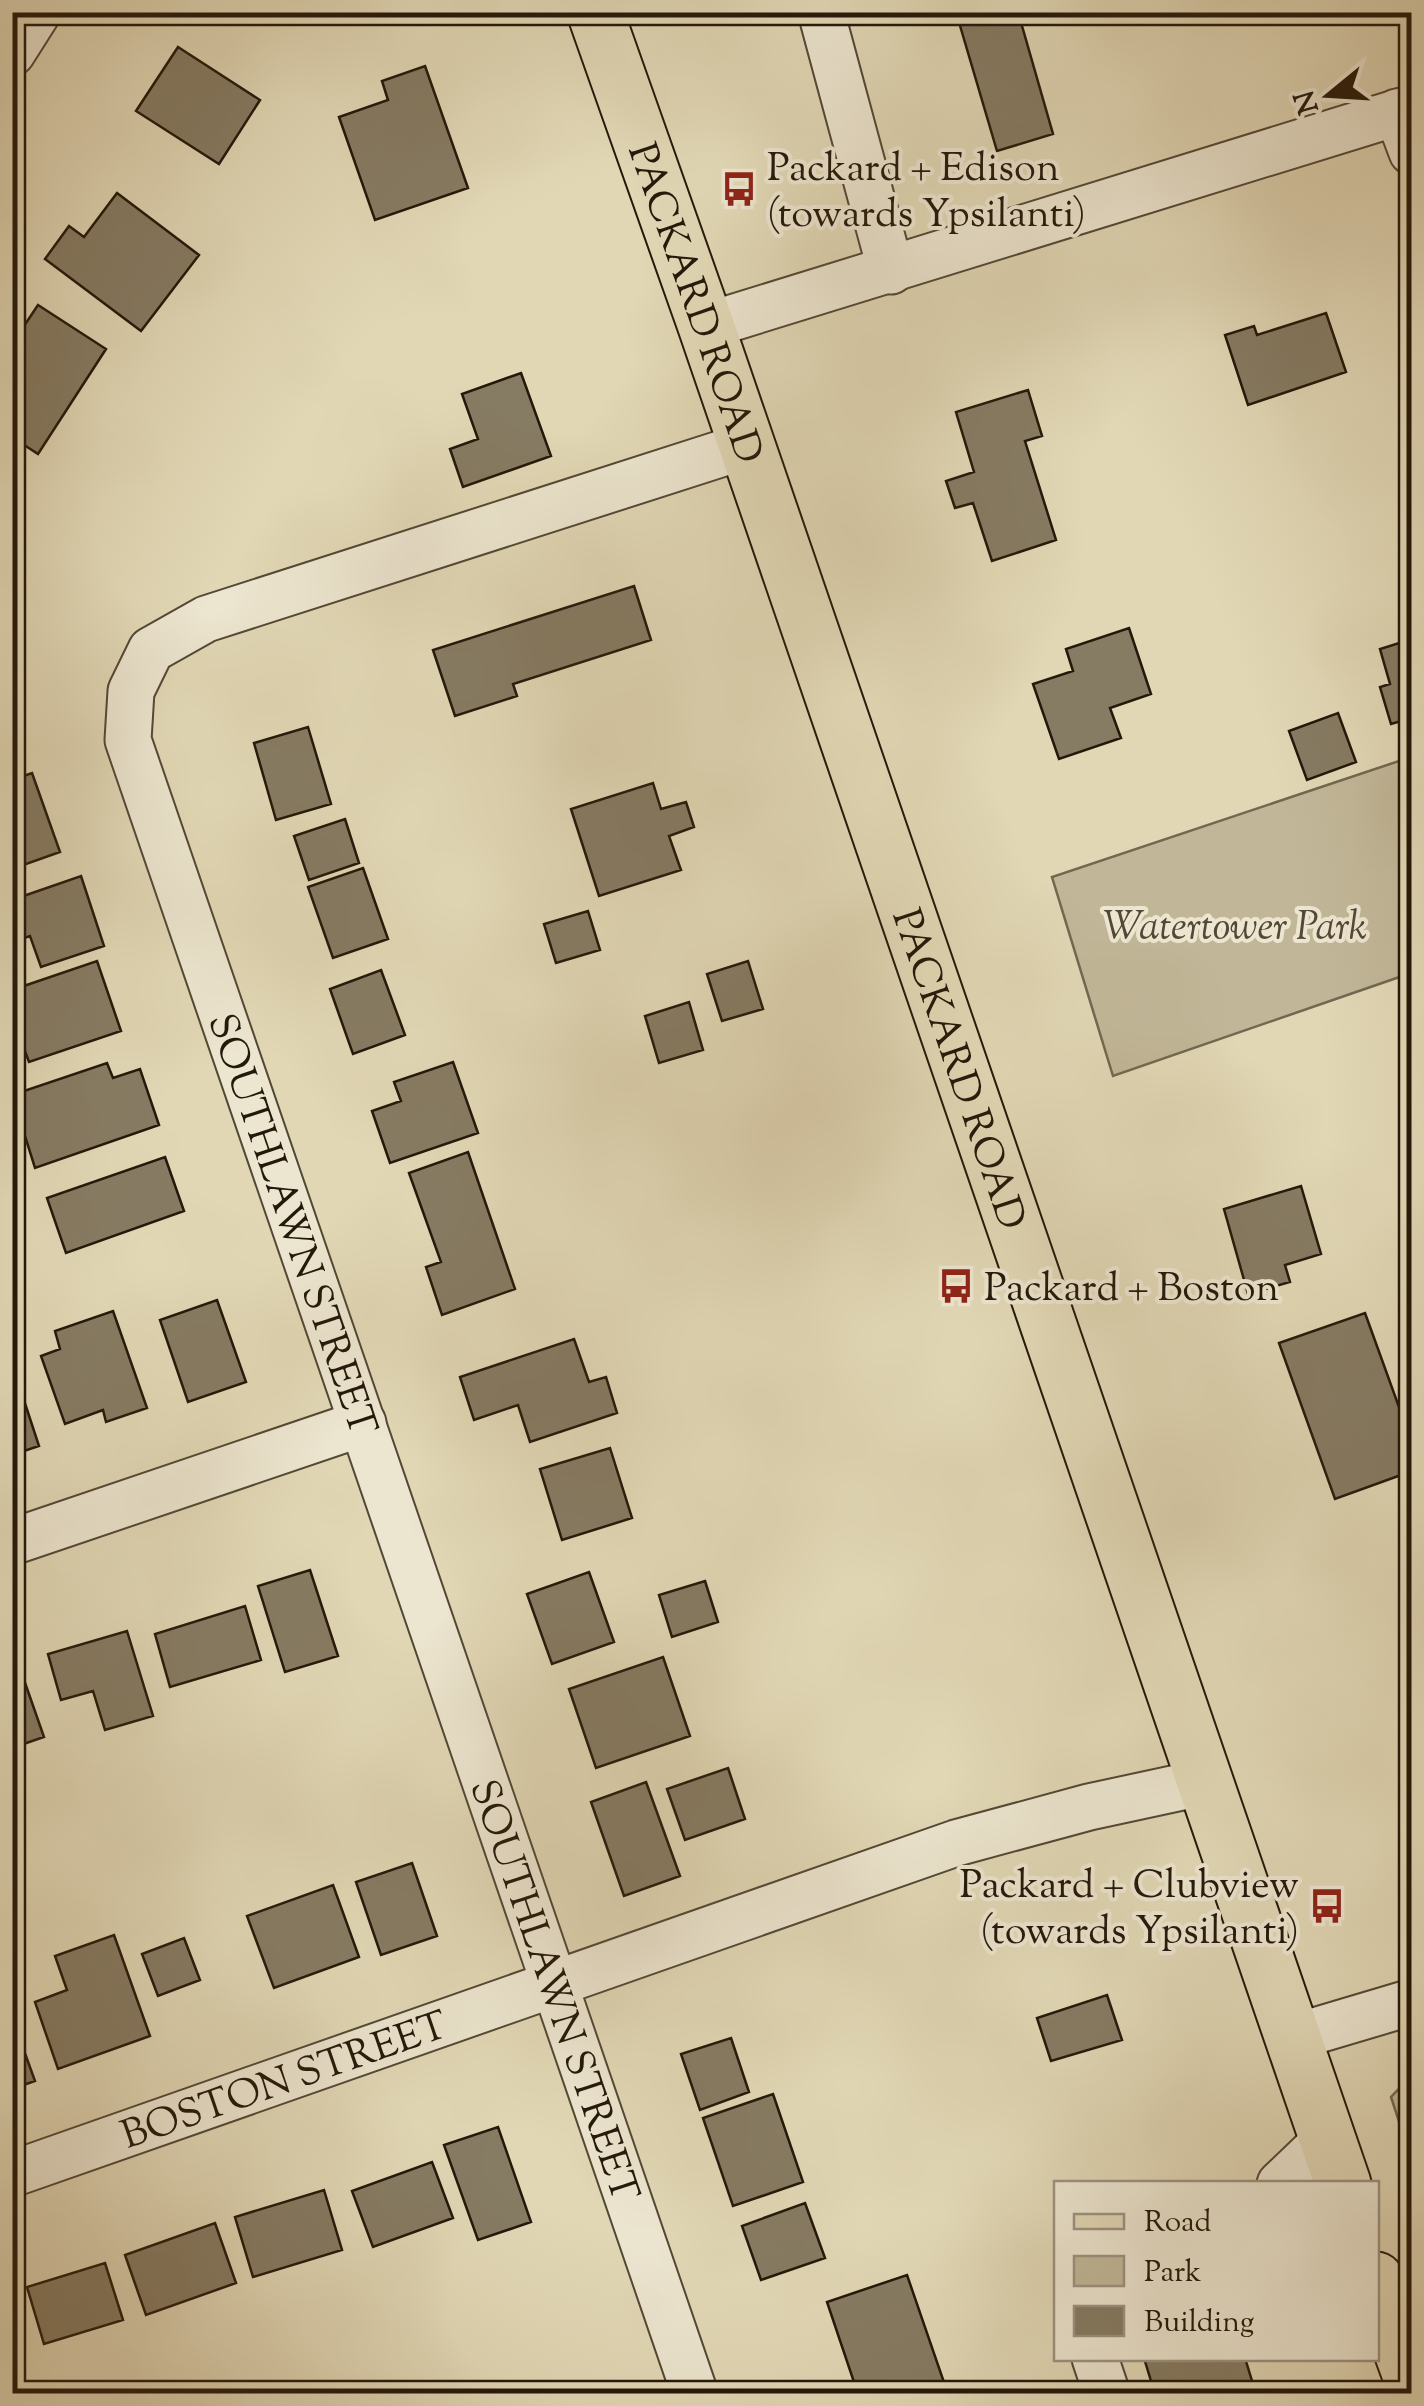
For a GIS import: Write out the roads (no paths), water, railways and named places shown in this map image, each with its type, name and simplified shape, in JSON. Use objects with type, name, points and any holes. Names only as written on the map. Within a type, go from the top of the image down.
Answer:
[{"type":"main road","name":"PACKARD ROAD","points":[[595,12],[1335,2161]]},
{"type":"main road","points":[[1379,2287],[1412,2380]]},
{"type":"street","points":[[12,52],[38,12]]},
{"type":"street","points":[[821,12],[890,271]]},
{"type":"street","points":[[706,326],[1406,124]]},
{"type":"street","name":"SOUTHLAWN STREET","points":[[695,2394],[128,740],[130,691],[151,650],[206,619],[746,446]]},
{"type":"street","points":[[12,1542],[363,1423]]},
{"type":"street","name":"BOSTON STREET","points":[[12,2174],[956,1843],[1089,1807],[1205,1782]]},
{"type":"street","points":[[1291,2038],[1412,2002]]},
{"type":"street","points":[[1287,2181],[1335,2161]]},
{"type":"street","points":[[1096,2361],[1107,2394]]},
{"type":"place","name":"Packard + Edison (towards Ypsilanti)","points":[[739,189]]},
{"type":"place","name":"Packard + Boston","points":[[956,1286]]},
{"type":"place","name":"Packard + Clubview (towards Ypsilanti)","points":[[1327,1906]]},
{"type":"park label","name":"Watertower Park","points":[[1235,925]]}]
